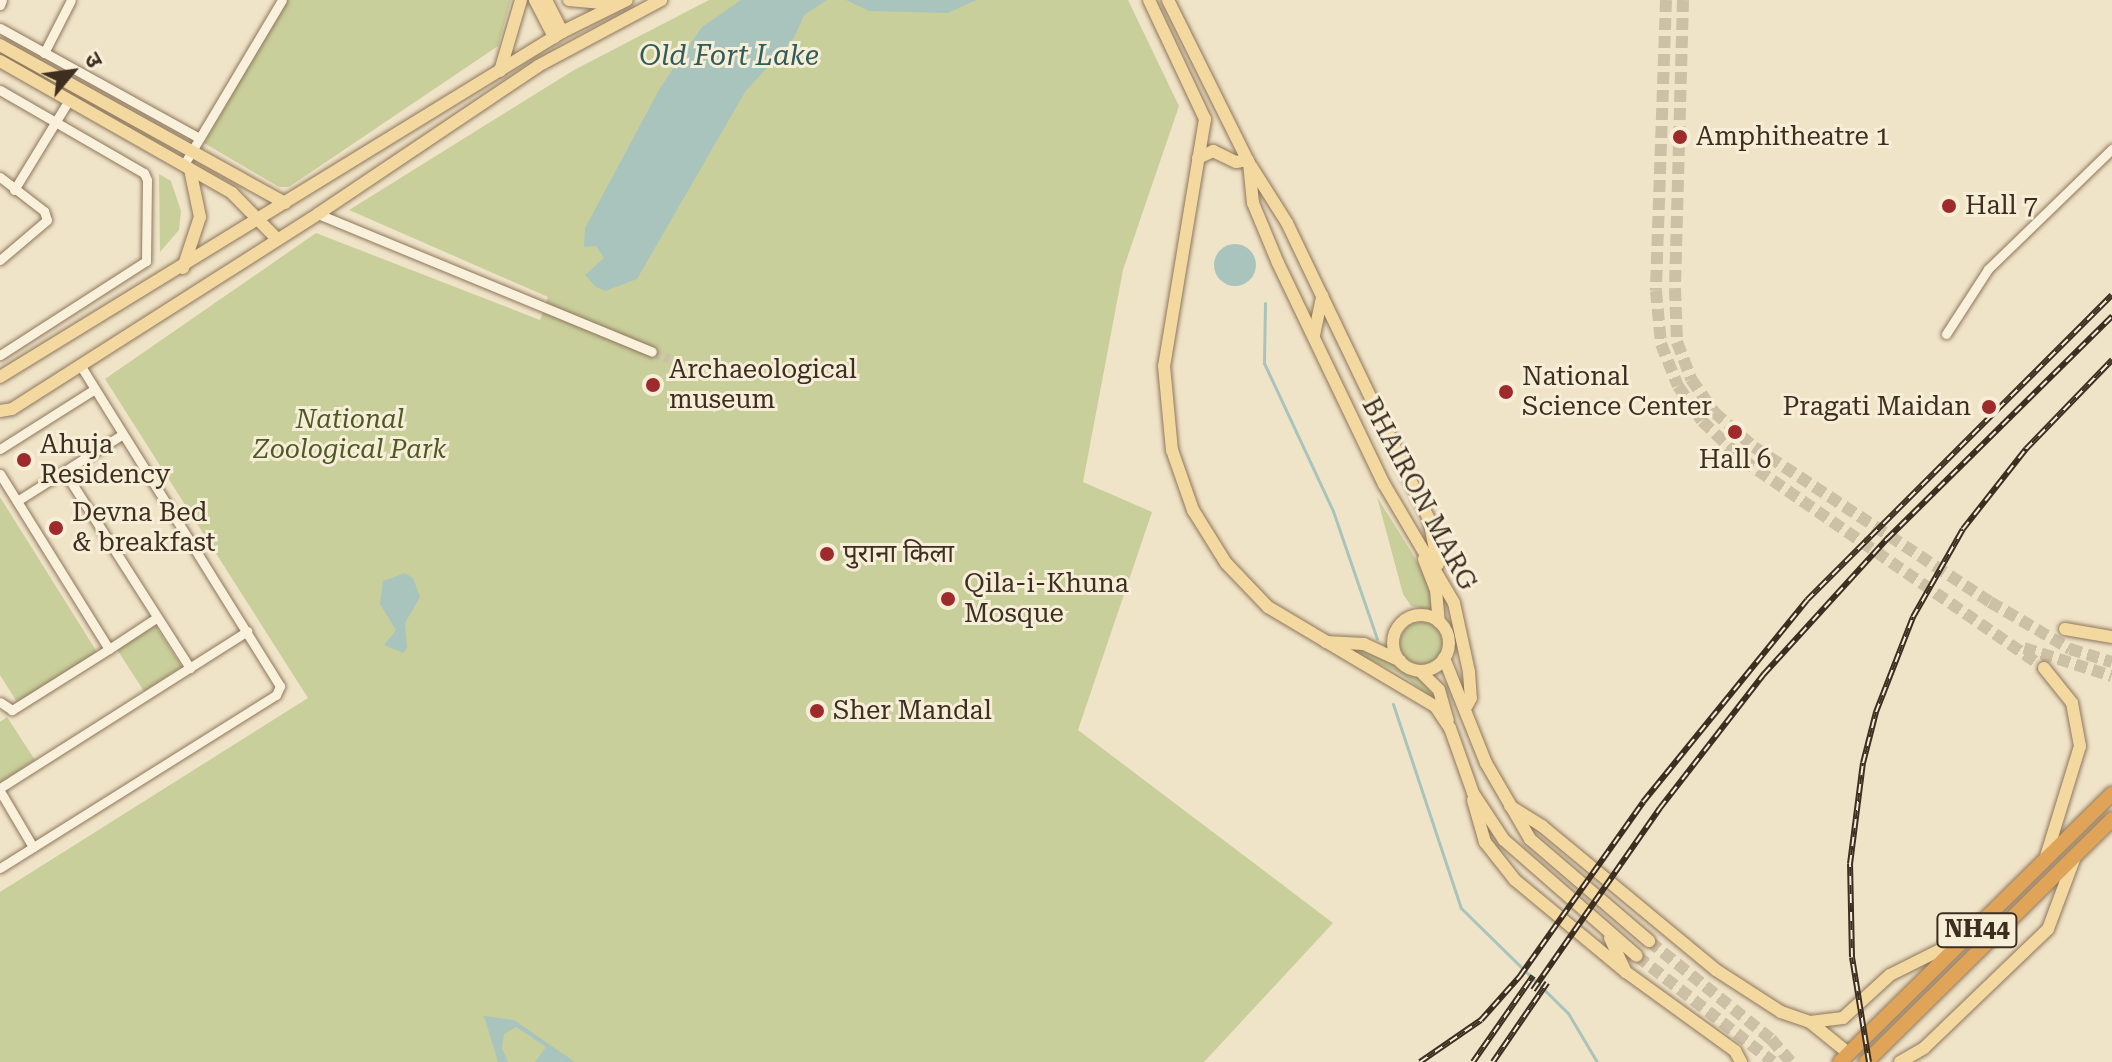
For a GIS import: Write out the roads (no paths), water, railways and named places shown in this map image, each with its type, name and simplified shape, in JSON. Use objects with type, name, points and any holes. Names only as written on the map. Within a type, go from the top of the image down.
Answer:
[{"type":"highway","name":"NH44","points":[[1844,1057],[1973,934],[2112,794]]},
{"type":"highway","points":[[1866,1062],[2112,819]]},
{"type":"main road","points":[[500,71],[521,0]]},
{"type":"main road","points":[[535,0],[550,18]]},
{"type":"main road","points":[[546,0],[558,35]]},
{"type":"main road","points":[[569,0],[590,5],[624,2]]},
{"type":"main road","points":[[4,412],[318,214],[538,66],[661,0]]},
{"type":"main road","points":[[1149,0],[1205,119],[1165,356],[1172,450],[1193,510],[1226,563],[1268,607],[1319,641],[1427,700],[1450,728]]},
{"type":"main road","name":"BHAIRON MARG","points":[[1168,0],[1248,161],[1253,203],[1314,337],[1384,484],[1440,574],[1465,638],[1471,698],[1468,714],[1510,806],[1530,839],[1649,941]]},
{"type":"main road","points":[[0,377],[183,268],[558,35],[624,2]]},
{"type":"main road","points":[[0,45],[285,203],[297,225]]},
{"type":"main road","points":[[0,61],[242,199],[276,238]]},
{"type":"main road","points":[[1205,119],[1218,124],[1221,109]]},
{"type":"main road","points":[[1198,158],[1213,151],[1236,162],[1248,161],[1287,223],[1429,520],[1440,574]]},
{"type":"main road","points":[[183,268],[200,217],[187,167]]},
{"type":"main road","points":[[1314,337],[1322,296]]},
{"type":"main road","points":[[1413,530],[1436,590],[1439,622],[1448,637],[1444,658],[1450,682],[1468,714],[1450,728]]},
{"type":"main road","points":[[1400,661],[1394,638],[1402,623],[1423,616],[1439,622]]},
{"type":"main road","points":[[2065,629],[2112,637]]},
{"type":"main road","points":[[1319,641],[1364,644],[1420,671],[1439,690],[1473,793],[1485,842],[1515,880],[1626,972],[1735,1051],[1741,1062]]},
{"type":"main road","points":[[1420,671],[1444,658]]},
{"type":"main road","points":[[2044,668],[2072,703],[2080,746],[2044,862]]},
{"type":"main road","points":[[1473,793],[1526,863],[1608,935],[1637,956]]},
{"type":"main road","points":[[1510,806],[1542,826],[1716,970],[1781,1012],[1810,1022],[1843,1018],[1890,975],[1973,934]]},
{"type":"main road","points":[[2088,843],[2112,831]]},
{"type":"main road","points":[[1900,1062],[1924,1048],[2048,929],[2076,854]]},
{"type":"main road","points":[[1608,935],[1626,972]]},
{"type":"main road","points":[[1810,1022],[1844,1057]]},
{"type":"street","points":[[44,53],[71,0]]},
{"type":"street","points":[[187,167],[190,153],[282,0]]},
{"type":"street","points":[[0,28],[199,138]]},
{"type":"street","points":[[0,90],[144,173],[147,259],[0,355]]},
{"type":"street","points":[[14,190],[69,100]]},
{"type":"street","points":[[1946,334],[1988,269],[2112,149]]},
{"type":"street","points":[[0,177],[44,211],[47,220],[0,260]]},
{"type":"street","points":[[318,214],[652,352]]},
{"type":"street","points":[[0,868],[276,695],[278,681],[80,365]]},
{"type":"street","points":[[0,449],[95,389]]},
{"type":"street","points":[[17,501],[123,434]]},
{"type":"street","points":[[64,471],[190,668]]},
{"type":"street","points":[[0,474],[109,649]]},
{"type":"street","points":[[0,702],[12,710],[156,618]]},
{"type":"street","points":[[33,847],[0,790],[247,631]]},
{"type":"water","name":"Old Fort Lake","points":[[741,0],[827,0],[804,15],[794,38],[745,92],[637,279],[605,291],[596,287],[585,275],[604,258],[596,246],[584,247],[585,228],[660,88],[702,27]]},
{"type":"water","name":"Old Fort Lake","points":[[846,0],[976,0],[948,13],[869,11]]},
{"type":"water","points":[[1235,244],[1250,250],[1256,265],[1250,280],[1235,286],[1220,280],[1214,265],[1220,250]]},
{"type":"water","points":[[405,573],[413,578],[420,597],[405,623],[407,648],[403,653],[384,645],[396,630],[380,604],[383,581]]},
{"type":"water","points":[[484,1016],[514,1020],[575,1062],[535,1062],[546,1047],[516,1027],[504,1034],[502,1048],[508,1062],[498,1062]]},
{"type":"waterway","points":[[1265,303],[1264,363],[1333,511],[1377,639]]},
{"type":"waterway","points":[[1393,704],[1461,908],[1568,1013],[1597,1062]]},
{"type":"tunnel","points":[[1666,0],[1656,291],[1661,344],[1678,386],[1702,421],[1743,460],[2044,668]]},
{"type":"tunnel","points":[[1683,0],[1675,289],[1677,342],[1691,379],[1714,412],[1754,447],[1990,602],[2070,649],[2112,662]]},
{"type":"tunnel","points":[[652,352],[670,359]]},
{"type":"tunnel","points":[[2024,648],[2112,676]]},
{"type":"tunnel","points":[[1649,941],[1771,1039],[1791,1062]]},
{"type":"tunnel","points":[[1637,956],[1773,1062]]},
{"type":"railway","points":[[1420,1062],[1481,1020],[1520,976],[1643,802],[1807,600],[2112,295]]},
{"type":"railway","points":[[1533,990],[1660,808],[1764,674],[1887,539],[2112,316]]},
{"type":"railway","points":[[1869,1062],[1852,957],[1850,864],[1863,763],[1876,712],[1913,617],[1963,529],[2026,449],[2112,360]]},
{"type":"railway","points":[[1473,1062],[1533,976]]},
{"type":"railway","points":[[1493,1062],[1547,983]]},
{"type":"place","name":"Amphitheatre 1","points":[[1680,137]]},
{"type":"place","name":"Hall 7","points":[[1949,206]]},
{"type":"place","name":"Archaeological museum","points":[[653,385]]},
{"type":"place","name":"National Science Center","points":[[1506,392]]},
{"type":"place","name":"Pragati Maidan","points":[[1989,407]]},
{"type":"place","name":"Hall 6","points":[[1735,432]]},
{"type":"place","name":"Ahuja Residency","points":[[24,460]]},
{"type":"place","name":"Devna Bed & breakfast","points":[[56,528]]},
{"type":"place","name":"पुराना किला","points":[[827,554]]},
{"type":"place","name":"Qila-i-Khuna Mosque","points":[[948,599]]},
{"type":"place","name":"Sher Mandal","points":[[817,711]]},
{"type":"park label","name":"National Zoological Park","points":[[350,435]]}]
